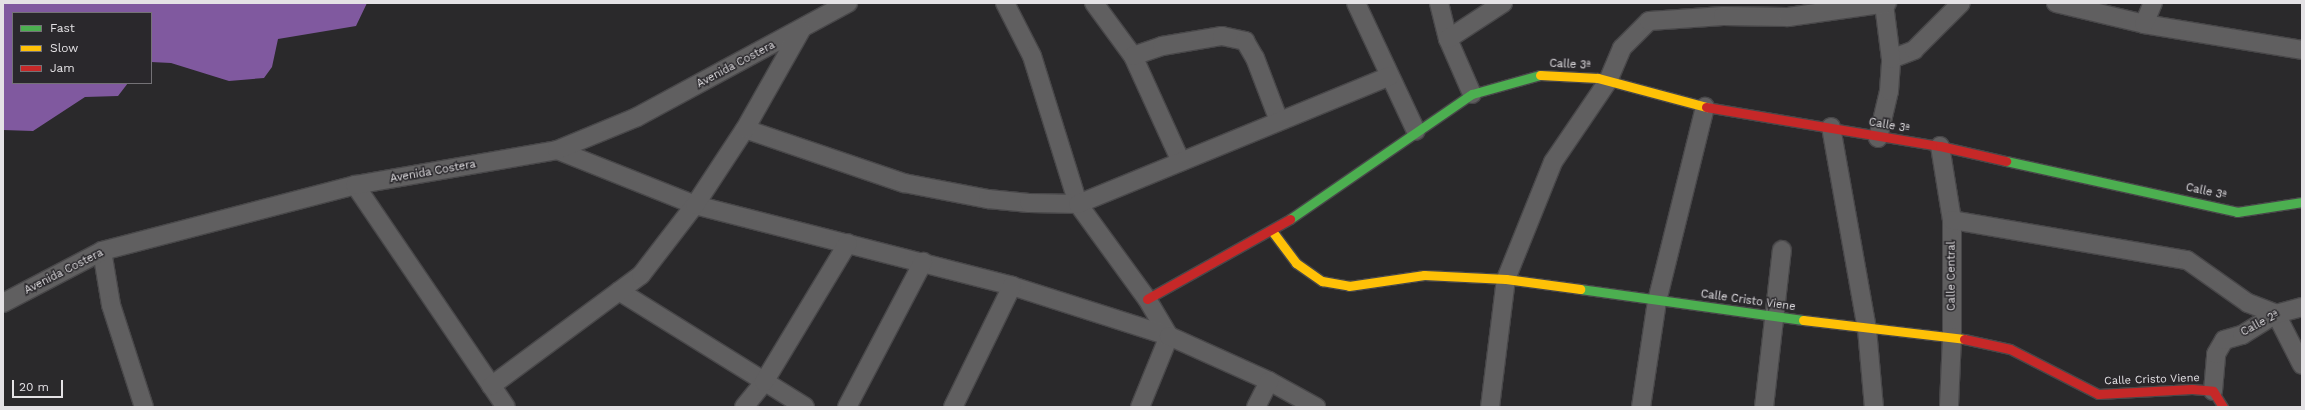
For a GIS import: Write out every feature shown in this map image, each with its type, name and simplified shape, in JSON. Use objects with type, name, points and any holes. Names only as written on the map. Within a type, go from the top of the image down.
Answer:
[{"type":"street","name":"Avenida Costera","points":[[3,303],[102,251],[356,185],[557,150],[637,117],[801,30],[848,3]]},
{"type":"street","points":[[1004,3],[1032,56],[1078,204],[1147,299],[1169,336]]},
{"type":"street","points":[[1094,3],[1133,56],[1181,162]]},
{"type":"street","points":[[1356,3],[1416,131]]},
{"type":"street","points":[[1439,3],[1448,39],[1472,94]]},
{"type":"street","points":[[1448,39],[1503,3]]},
{"type":"street","points":[[1891,59],[1914,50],[1961,3]]},
{"type":"street","points":[[2144,24],[2153,3]]},
{"type":"street","points":[[1490,407],[1506,279],[1553,162],[1608,81],[1622,48],[1649,21],[1722,16],[1788,17],[1885,4],[1891,59],[1889,91],[1878,138]]},
{"type":"street","points":[[2064,4],[2144,24],[2302,50]]},
{"type":"street","points":[[491,386],[641,275],[695,205],[745,129],[801,30]]},
{"type":"street","points":[[1133,56],[1162,46],[1222,36],[1246,41],[1255,58],[1279,121]]},
{"type":"street","name":"Calle 3ª","points":[[1147,299],[1272,231],[1472,94],[1540,75],[1608,81],[1706,107],[1831,127],[1878,138],[1940,146],[2237,212],[2302,202]]},
{"type":"street","points":[[745,129],[904,183],[988,199],[1029,204],[1078,204],[1390,76]]},
{"type":"street","points":[[1642,407],[1657,301],[1706,107]]},
{"type":"street","points":[[1831,127],[1867,329],[1874,407]]},
{"type":"street","name":"Calle Central","points":[[1940,146],[1952,220],[1952,337],[1948,407]]},
{"type":"street","points":[[557,150],[695,205],[923,262],[1012,286],[1169,336],[1269,381],[1316,407]]},
{"type":"street","points":[[356,185],[506,407]]},
{"type":"street","points":[[1952,220],[2187,260],[2248,303],[2276,314],[2302,366]]},
{"type":"street","name":"Calle Cristo Viene","points":[[1272,231],[1296,263],[1322,281],[1349,286],[1424,276],[1506,279],[1867,329],[1952,337],[2010,349],[2098,394],[2192,389],[2214,391],[2223,407]]},
{"type":"street","points":[[744,407],[764,382],[848,243]]},
{"type":"street","points":[[1764,407],[1776,316],[1782,250]]},
{"type":"street","points":[[102,251],[111,305],[144,407]]},
{"type":"street","points":[[847,407],[923,262]]},
{"type":"street","points":[[953,407],[1012,286]]},
{"type":"street","points":[[619,291],[805,407]]},
{"type":"street","name":"Calle 2ª","points":[[2214,391],[2216,354],[2224,340],[2242,335],[2276,314],[2302,307]]},
{"type":"street","points":[[1140,407],[1169,336]]},
{"type":"street","points":[[1256,407],[1269,381]]},
{"type":"shaded area","points":[[3,3],[367,3],[356,26],[278,39],[272,67],[264,78],[229,81],[171,63],[152,62],[152,12],[12,12],[12,84],[127,84],[118,96],[85,97],[33,131],[3,130]]},
{"type":"traffic: fast","points":[[1290,219],[1472,94],[1540,75]]},
{"type":"traffic: fast","points":[[2006,161],[2237,212],[2302,202]]},
{"type":"traffic: fast","points":[[1580,289],[1803,320]]},
{"type":"traffic: slow","points":[[1540,75],[1598,78],[1706,107]]},
{"type":"traffic: slow","points":[[1272,231],[1296,263],[1322,281],[1349,286],[1424,275],[1506,279],[1580,289]]},
{"type":"traffic: slow","points":[[1803,320],[1964,339]]},
{"type":"traffic: jam","points":[[1706,107],[1940,146],[2006,161]]},
{"type":"traffic: jam","points":[[1147,299],[1290,219]]},
{"type":"traffic: jam","points":[[1964,339],[2010,349],[2098,394],[2192,389],[2213,391],[2223,407]]}]
